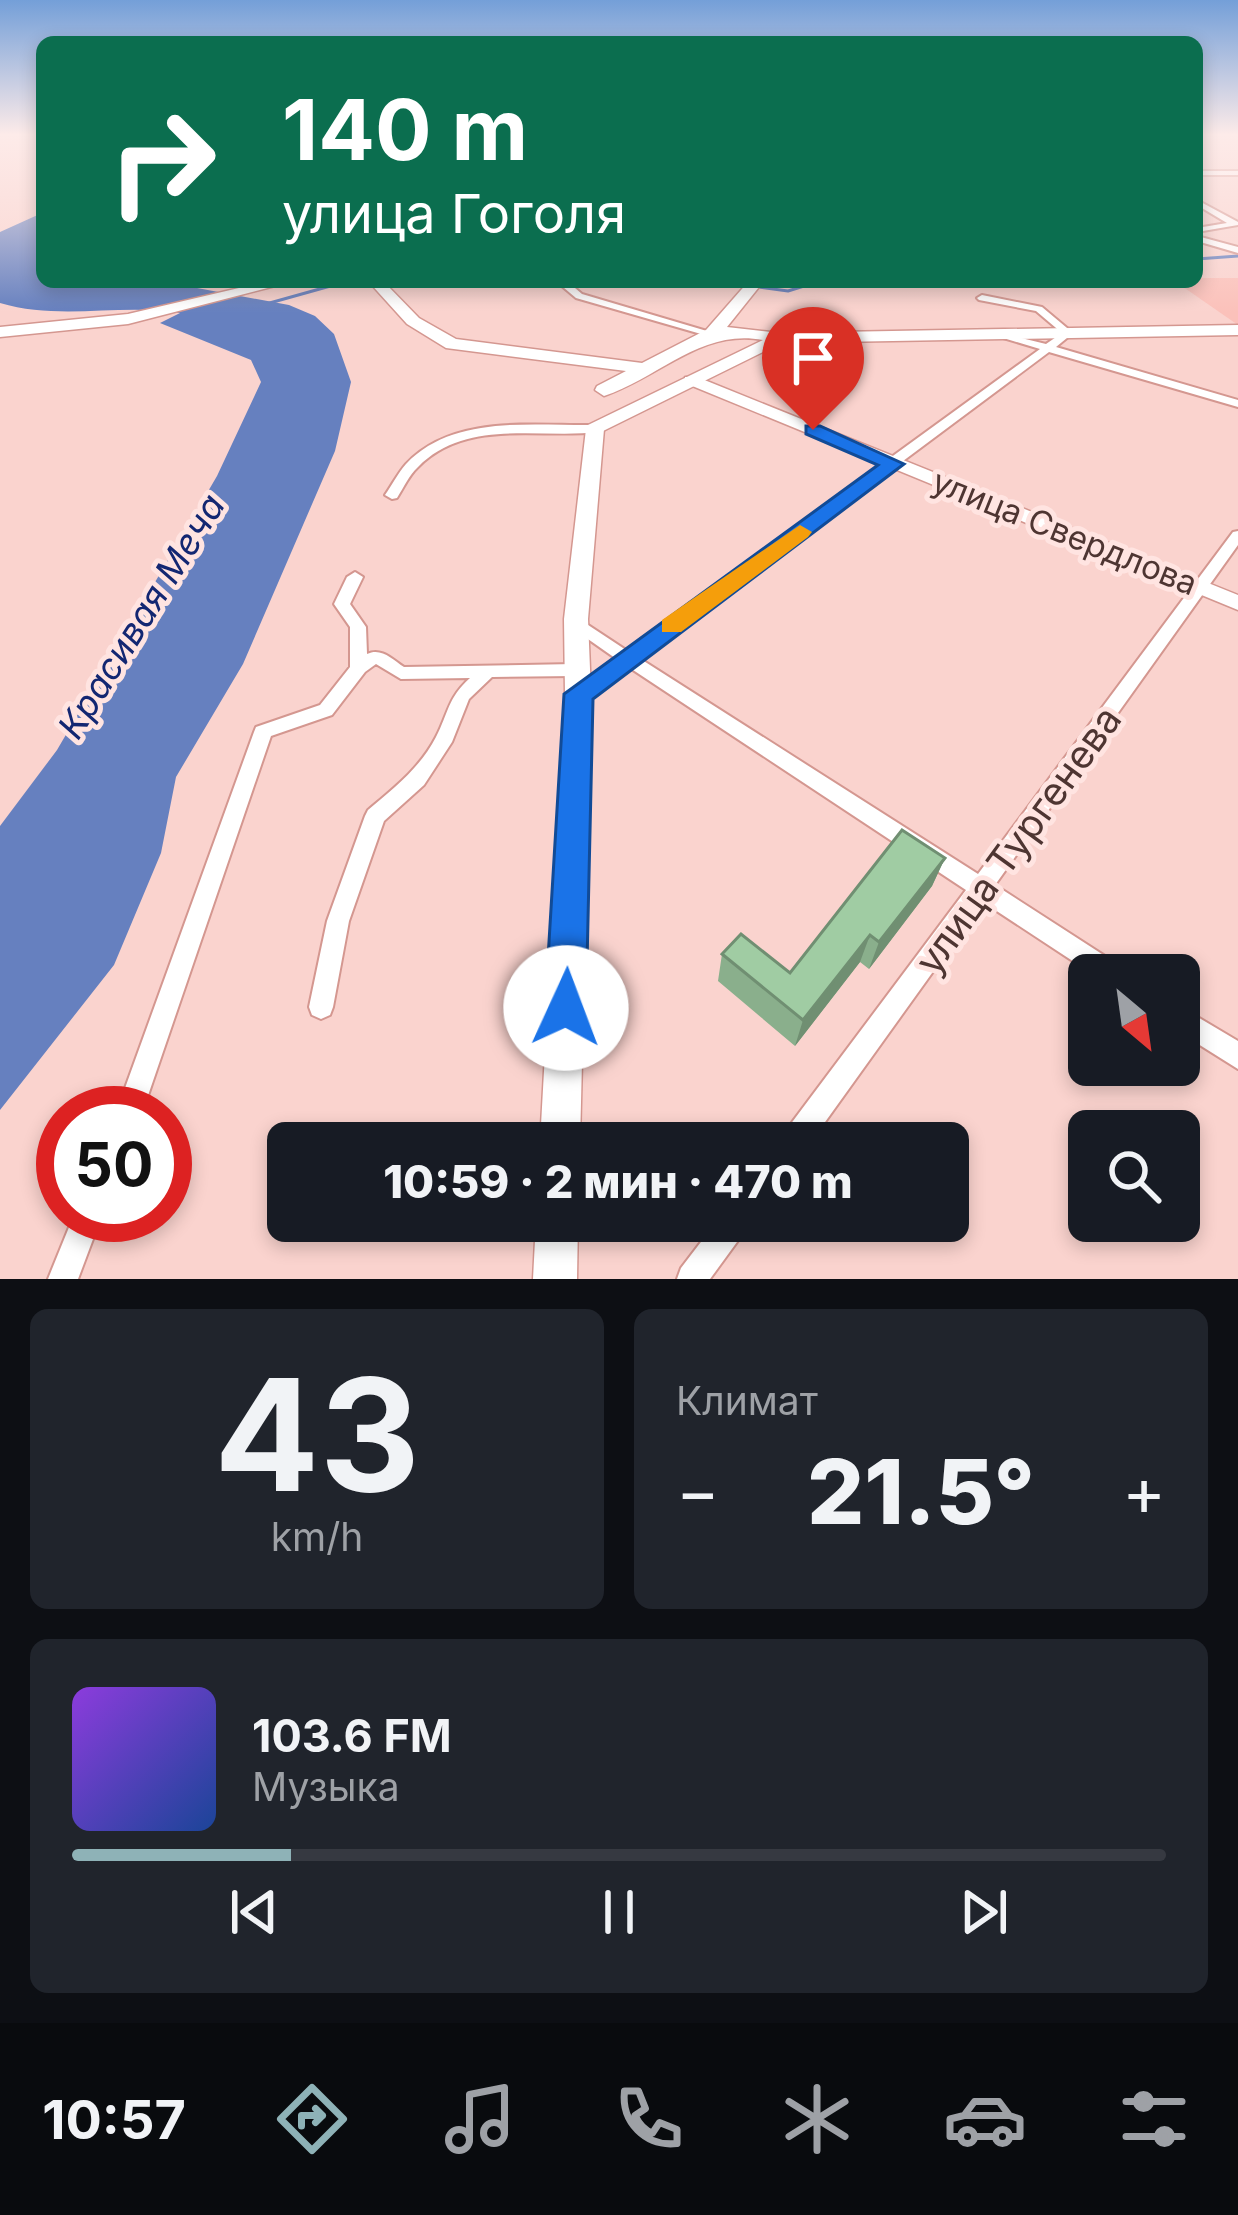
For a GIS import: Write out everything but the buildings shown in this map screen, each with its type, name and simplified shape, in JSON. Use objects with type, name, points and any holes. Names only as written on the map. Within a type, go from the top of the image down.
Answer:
[{"type":"main road","points":[[0,332],[153,314],[259,288]]},
{"type":"main road","points":[[382,288],[413,321],[452,344],[575,363],[646,368]]},
{"type":"main road","points":[[595,430],[692,380],[740,330],[754,288]]},
{"type":"main road","points":[[561,1122],[576,625],[595,430],[604,390],[705,338],[740,330],[780,338],[1238,331]]},
{"type":"main road","points":[[575,363],[592,373],[604,390],[628,402],[657,398]]},
{"type":"main road","name":"улица Свердлова","points":[[692,380],[1238,603]]},
{"type":"main road","points":[[555,1279],[556,1242]]},
{"type":"street","points":[[1203,205],[1235,224],[1203,232]]},
{"type":"street","points":[[1203,236],[1238,250]]},
{"type":"street","points":[[569,288],[579,296],[705,338]]},
{"type":"street","points":[[138,1086],[263,732],[326,710],[359,668],[376,656],[401,673],[487,672],[577,682],[628,658],[1068,333],[1039,309],[982,298]]},
{"type":"street","points":[[1004,335],[1238,404]]},
{"type":"street","points":[[392,495],[404,469],[446,437],[595,430]]},
{"type":"street","name":"улица Тургенева","points":[[810,1122],[1238,535]]},
{"type":"street","points":[[356,577],[342,604],[358,627],[359,668]]},
{"type":"street","points":[[576,625],[1082,954]]},
{"type":"street","points":[[321,1007],[338,921],[375,816],[417,780],[443,742],[461,696],[487,672]]},
{"type":"street","points":[[1200,1032],[1238,1056]]},
{"type":"street","points":[[63,1279],[77,1242]]},
{"type":"street","points":[[692,1279],[719,1242]]},
{"type":"shaded area","points":[[1203,278],[1238,278],[1238,325],[1185,288],[1203,288]]},
{"type":"water","name":"Красивая Меча","points":[[36,216],[36,288],[197,288],[289,305],[315,316],[334,334],[351,382],[335,451],[243,664],[176,777],[161,853],[114,965],[0,1110],[0,826],[57,750],[217,476],[261,382],[251,360],[160,323],[180,313],[45,311],[0,303],[0,232]]},
{"type":"waterway","points":[[1203,259],[1238,256]]},
{"type":"waterway","points":[[266,304],[323,288]]},
{"type":"waterway","points":[[766,288],[798,288]]},
{"type":"slow traffic","points":[[672,626],[800,532]]},
{"type":"route","points":[[566,1008],[578,694],[894,464],[813,430]]}]
